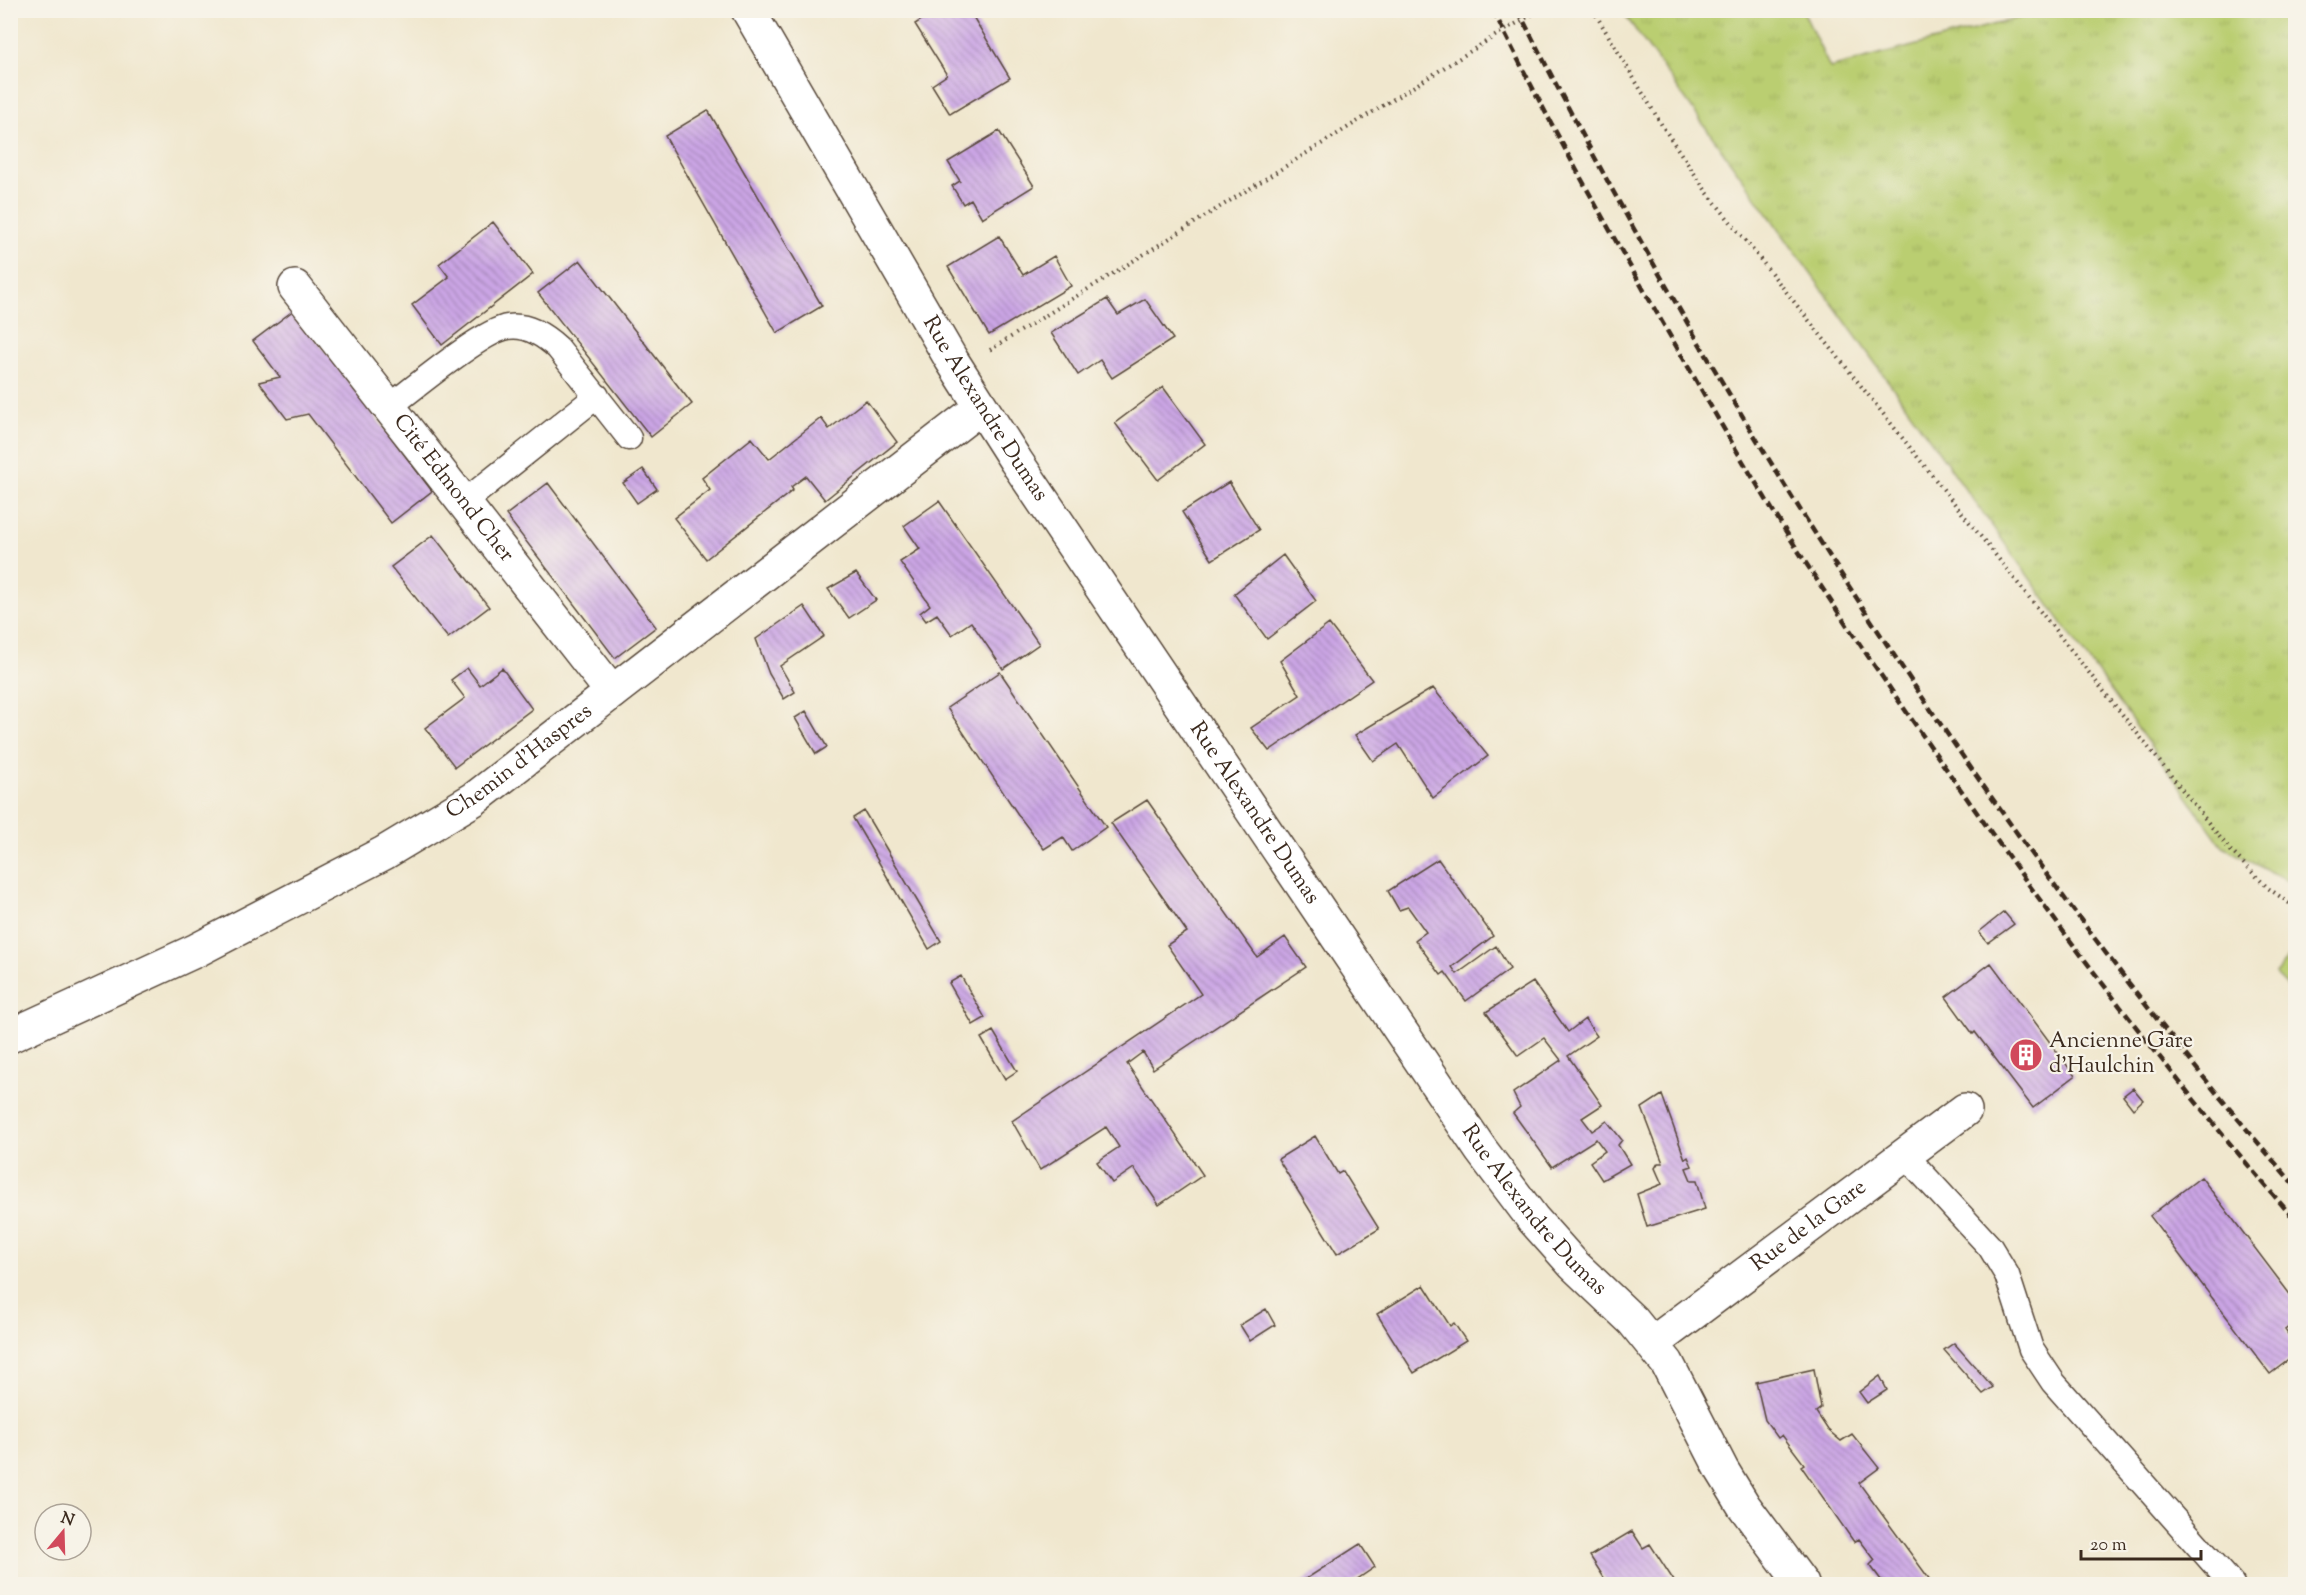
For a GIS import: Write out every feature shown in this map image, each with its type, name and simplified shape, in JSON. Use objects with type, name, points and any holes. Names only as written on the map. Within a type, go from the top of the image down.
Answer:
[{"type":"street","name":"Rue Alexandre Dumas","points":[[748,10],[957,370],[981,407],[1488,1159],[1533,1219],[1563,1252],[1634,1321],[1677,1377],[1706,1442],[1738,1497],[1802,1584]]},
{"type":"street","name":"Cité Edmond Cher","points":[[295,287],[612,692]]},
{"type":"street","name":"Chemin d'Haspres","points":[[10,1036],[197,950],[384,853],[474,799],[981,407]]},
{"type":"street","name":"Rue de la Gare","points":[[1653,1343],[1965,1110]]},
{"type":"lane","points":[[389,407],[487,335],[510,326],[525,328],[548,338],[629,438]]},
{"type":"lane","points":[[463,503],[597,396]]},
{"type":"lane","points":[[1905,1155],[1990,1246],[2000,1260],[2031,1349],[2054,1382],[2232,1584]]},
{"type":"path","points":[[957,370],[1540,10]]},
{"type":"path","points":[[1593,10],[1663,127],[1706,191],[2230,850],[2268,888],[2295,908]]},
{"type":"green space","points":[[1622,11],[1803,11],[1830,68],[2045,11],[2295,11],[2295,885],[2223,847]]},
{"type":"green space","points":[[2295,949],[2295,994],[2275,974]]},
{"type":"building","points":[[937,10],[969,10],[1010,78],[950,114],[932,85],[947,75],[915,24]]},
{"type":"building","points":[[708,110],[822,306],[777,333],[665,136]]},
{"type":"building","points":[[999,131],[1034,186],[982,218],[971,199],[963,204],[952,186],[960,181],[948,162]]},
{"type":"building","points":[[493,222],[533,274],[442,345],[412,305],[449,277],[439,264]]},
{"type":"building","points":[[999,236],[1023,275],[1054,256],[1071,286],[989,335],[948,267]]},
{"type":"building","points":[[580,260],[692,404],[651,437],[538,293]]},
{"type":"building","points":[[1107,299],[1118,315],[1145,299],[1173,339],[1112,378],[1100,360],[1078,375],[1051,333]]},
{"type":"building","points":[[294,310],[432,491],[391,523],[308,414],[287,419],[259,382],[280,377],[253,341]]},
{"type":"building","points":[[1163,387],[1205,444],[1158,480],[1115,423]]},
{"type":"building","points":[[866,400],[897,442],[825,500],[806,476],[791,487],[793,490],[706,559],[674,518],[710,490],[702,478],[752,438],[769,459],[821,418],[829,429]]},
{"type":"building","points":[[643,469],[657,489],[637,503],[623,483]]},
{"type":"building","points":[[1229,482],[1259,530],[1212,560],[1182,512]]},
{"type":"building","points":[[548,483],[656,627],[615,658],[506,515]]},
{"type":"building","points":[[939,501],[1039,644],[1003,669],[971,622],[952,635],[937,614],[926,621],[920,613],[930,605],[900,562],[920,549],[904,526]]},
{"type":"building","points":[[433,535],[489,607],[448,638],[391,567]]},
{"type":"building","points":[[1283,555],[1316,601],[1267,639],[1234,594]]},
{"type":"building","points":[[856,573],[876,600],[849,618],[828,589]]},
{"type":"building","points":[[804,606],[824,636],[780,666],[795,692],[784,699],[769,674],[756,639]]},
{"type":"building","points":[[1329,624],[1372,680],[1269,751],[1251,728],[1300,695],[1280,661]]},
{"type":"building","points":[[467,668],[480,685],[502,668],[532,709],[455,767],[425,728],[465,698],[451,680]]},
{"type":"building","points":[[1000,672],[1106,827],[1072,851],[1063,837],[1044,849],[1019,816],[947,708]]},
{"type":"building","points":[[1433,688],[1488,756],[1433,798],[1398,744],[1373,761],[1355,735]]},
{"type":"building","points":[[806,711],[827,747],[816,754],[795,718]]},
{"type":"building","points":[[1147,800],[1257,957],[1285,937],[1306,967],[1153,1069],[1143,1052],[1127,1064],[1203,1175],[1159,1205],[1134,1168],[1112,1183],[1097,1162],[1119,1147],[1106,1127],[1040,1170],[1012,1121],[1201,994],[1167,945],[1187,932],[1111,823]]},
{"type":"building","points":[[864,811],[941,941],[929,949],[853,818]]},
{"type":"building","points":[[1438,859],[1493,936],[1452,967],[1457,974],[1496,946],[1510,969],[1466,1001],[1445,972],[1441,975],[1415,940],[1426,932],[1408,907],[1399,910],[1388,891]]},
{"type":"building","points":[[2004,912],[2014,924],[1988,943],[1979,932]]},
{"type":"building","name":"Ancienne Gare d'Haulchin","points":[[1991,963],[2075,1076],[2033,1108],[1946,997]]},
{"type":"building","points":[[961,976],[985,1018],[973,1025],[949,983]]},
{"type":"building","points":[[1533,982],[1568,1032],[1585,1019],[1597,1036],[1568,1056],[1602,1105],[1582,1118],[1592,1131],[1607,1121],[1622,1140],[1618,1145],[1630,1164],[1602,1180],[1590,1162],[1605,1151],[1596,1139],[1552,1167],[1513,1113],[1520,1107],[1513,1093],[1561,1060],[1544,1038],[1518,1056],[1486,1012]]},
{"type":"building","points":[[993,1031],[1017,1071],[1005,1079],[981,1038]]},
{"type":"building","points":[[2133,1088],[2143,1100],[2133,1109],[2123,1096]]},
{"type":"building","points":[[1662,1095],[1685,1159],[1688,1157],[1692,1166],[1686,1168],[1691,1180],[1697,1180],[1705,1209],[1647,1227],[1637,1194],[1662,1184],[1655,1168],[1658,1163],[1663,1163],[1642,1108]]},
{"type":"building","points":[[1315,1136],[1338,1174],[1343,1171],[1379,1229],[1337,1254],[1278,1159]]},
{"type":"building","points":[[2201,1177],[2295,1301],[2295,1322],[2285,1330],[2295,1344],[2295,1355],[2270,1374],[2150,1216]]},
{"type":"building","points":[[1424,1285],[1450,1326],[1454,1323],[1466,1341],[1414,1373],[1377,1314]]},
{"type":"building","points":[[1266,1309],[1275,1325],[1250,1341],[1240,1325]]},
{"type":"building","points":[[1954,1343],[1993,1387],[1983,1394],[1944,1350]]},
{"type":"building","points":[[1814,1369],[1821,1408],[1816,1412],[1828,1430],[1841,1441],[1852,1434],[1879,1468],[1859,1483],[1933,1584],[1884,1584],[1870,1565],[1875,1560],[1859,1539],[1854,1542],[1801,1466],[1804,1464],[1782,1435],[1778,1438],[1765,1420],[1756,1382]]},
{"type":"building","points":[[1880,1376],[1887,1390],[1867,1403],[1859,1392]]},
{"type":"building","points":[[1632,1531],[1643,1548],[1650,1544],[1676,1584],[1608,1584],[1590,1556]]},
{"type":"building","points":[[1360,1544],[1375,1567],[1350,1584],[1298,1584]]},
{"type":"railway","points":[[1493,10],[1564,147],[1639,281],[1745,464],[1830,600],[1947,770],[2072,944],[2159,1057],[2296,1221]]},
{"type":"railway","points":[[1518,10],[1633,227],[1714,369],[1799,508],[1895,657],[2003,813],[2116,966],[2234,1115],[2296,1187]]},
{"type":"place","name":"Ancienne Gare d'Haulchin","points":[[2026,1055]]}]
